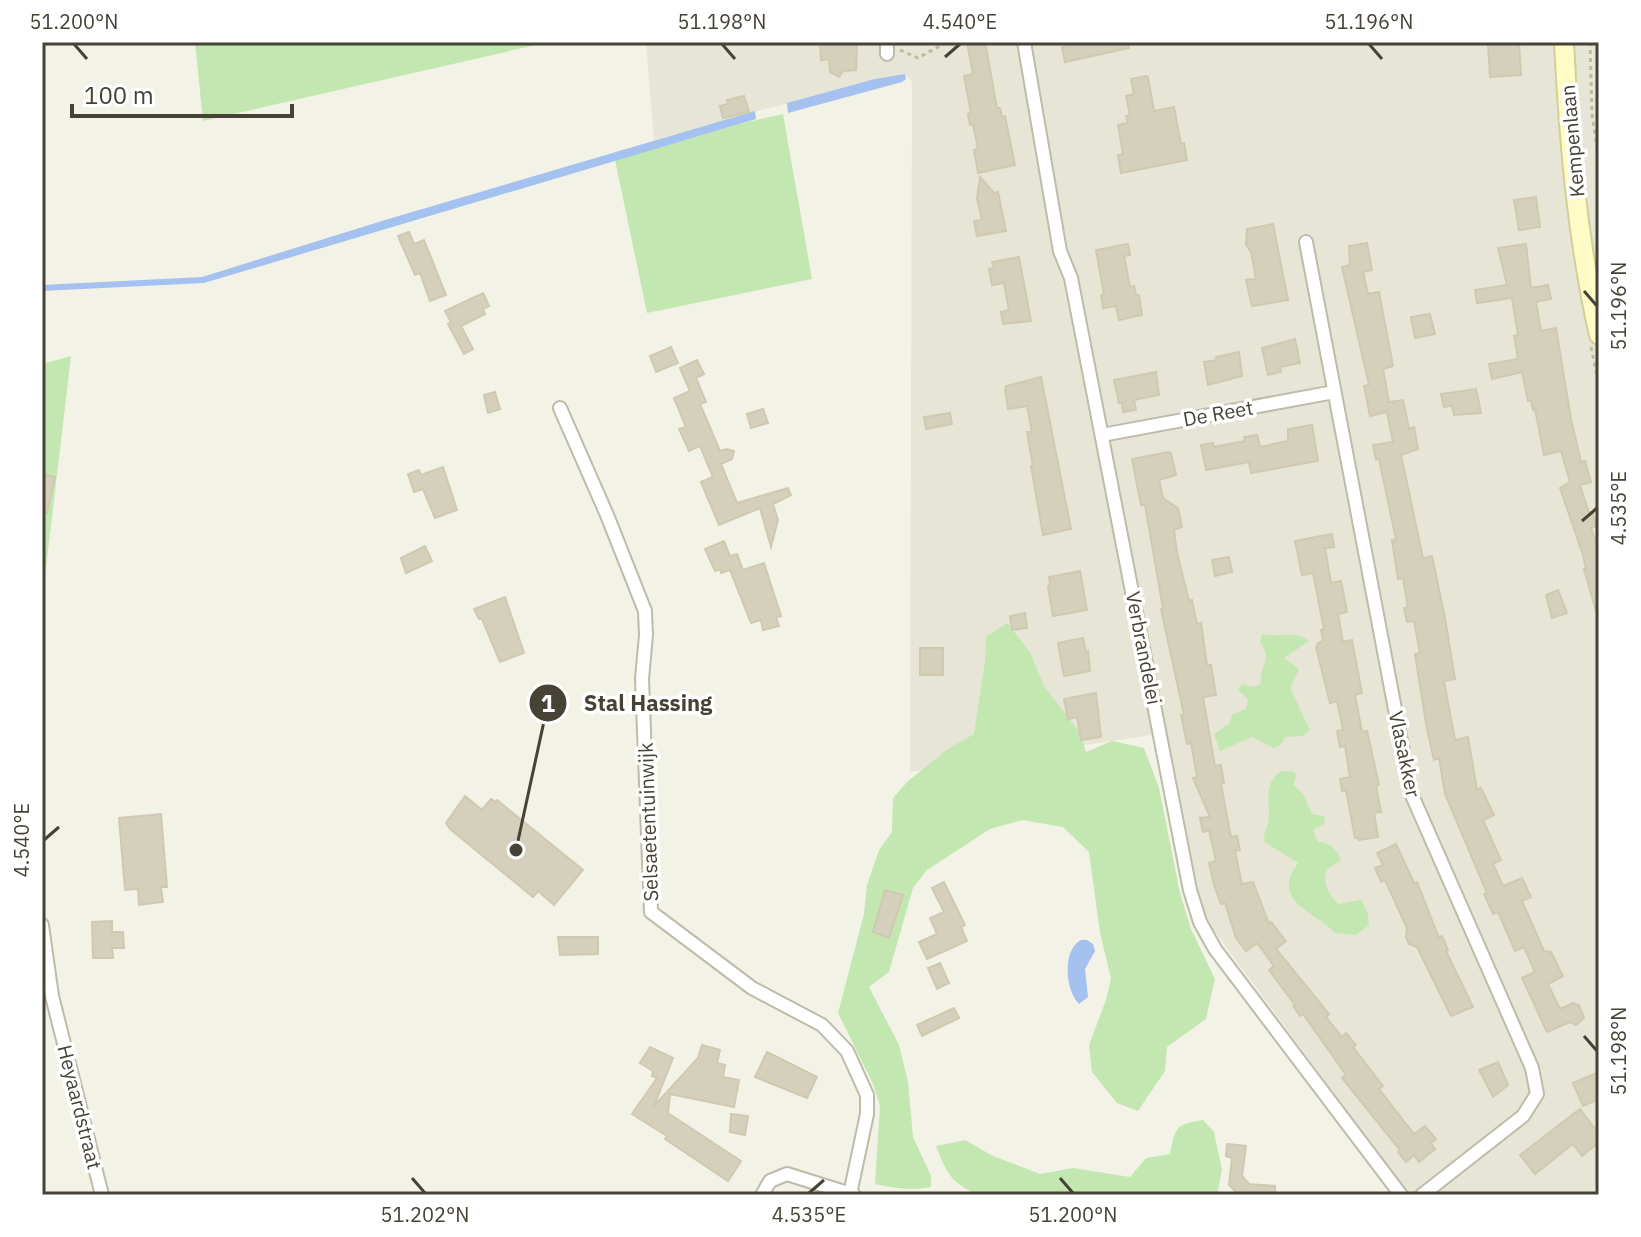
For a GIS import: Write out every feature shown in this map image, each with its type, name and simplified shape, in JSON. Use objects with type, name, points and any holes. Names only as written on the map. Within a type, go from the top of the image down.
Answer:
[{"type":"main road","name":"Kempenlaan","points":[[1564,42],[1570,153],[1589,290],[1599,335]]},
{"type":"street","name":"Verbrandelei","points":[[1024,42],[1060,251],[1071,278],[1190,890],[1200,922],[1215,949],[1401,1195]]},
{"type":"street","name":"Vlasakker","points":[[1306,242],[1411,793],[1532,1068],[1537,1094],[1523,1116],[1422,1195]]},
{"type":"street","name":"De Reet","points":[[1102,435],[1334,392]]},
{"type":"street","name":"Selsaetentuinwijk","points":[[560,408],[645,611],[642,679],[651,912],[752,988],[822,1025],[847,1051],[867,1095],[867,1114],[852,1195]]},
{"type":"street","name":"Heyaardstraat","points":[[42,925],[52,996],[102,1195]]},
{"type":"street","points":[[762,1195],[770,1181],[787,1174],[852,1195]]},
{"type":"path","points":[[887,48],[902,50],[918,58],[947,42]]},
{"type":"path","points":[[1590,42],[1592,114],[1599,161]]},
{"type":"shaded area","points":[[646,42],[1599,42],[1599,1195],[1409,1195],[1204,917],[1164,733],[910,772],[912,82],[906,75],[654,140]]},
{"type":"green space","points":[[195,42],[549,42],[203,121]]},
{"type":"green space","points":[[783,114],[812,279],[647,313],[615,160]]},
{"type":"green space","points":[[71,356],[42,602],[42,364]]},
{"type":"green space","points":[[1007,623],[1030,652],[1044,686],[1080,733],[1086,752],[1112,741],[1144,748],[1159,788],[1180,893],[1191,929],[1215,979],[1206,1019],[1167,1047],[1165,1071],[1138,1111],[1117,1103],[1092,1072],[1089,1045],[1111,978],[1100,933],[1089,852],[1063,827],[1022,820],[990,829],[927,870],[913,888],[889,972],[869,987],[899,1045],[908,1082],[913,1137],[931,1176],[931,1187],[924,1188],[875,1184],[880,1106],[873,1084],[838,1013],[864,914],[867,885],[879,850],[892,832],[893,798],[908,781],[948,749],[974,734],[986,637]]},
{"type":"green space","points":[[1262,634],[1292,635],[1309,641],[1284,658],[1299,669],[1290,688],[1310,730],[1303,736],[1285,737],[1282,744],[1274,748],[1252,737],[1220,751],[1214,734],[1229,724],[1233,714],[1246,709],[1248,699],[1238,690],[1242,684],[1254,687],[1261,684],[1266,659],[1260,643]]},
{"type":"green space","points":[[1282,771],[1292,771],[1297,775],[1293,784],[1303,794],[1312,814],[1324,816],[1325,823],[1313,830],[1318,842],[1332,847],[1341,860],[1327,869],[1327,888],[1338,904],[1361,900],[1368,914],[1369,925],[1356,935],[1335,933],[1299,905],[1289,887],[1298,863],[1265,842],[1270,784]]},
{"type":"green space","points":[[1203,1120],[1214,1132],[1222,1170],[1217,1195],[979,1195],[951,1176],[936,1146],[965,1140],[993,1156],[1040,1174],[1073,1168],[1130,1177],[1146,1158],[1170,1154],[1178,1128]]},
{"type":"water","points":[[905,74],[906,79],[902,82],[788,113],[787,103]]},
{"type":"water","points":[[755,111],[756,119],[204,283],[42,291],[42,285],[202,277]]},
{"type":"water","points":[[1081,940],[1093,944],[1095,951],[1085,969],[1088,997],[1079,1004],[1068,980],[1068,961],[1075,945]]},
{"type":"building","points":[[820,42],[857,42],[856,70],[843,71],[839,77],[830,72],[829,59],[821,60]]},
{"type":"building","points":[[967,42],[985,42],[997,108],[1000,108],[1002,117],[1005,116],[1015,165],[978,173],[974,150],[978,149],[973,124],[970,125],[968,114],[971,113],[964,76],[973,74]]},
{"type":"building","points":[[1091,42],[1129,42],[1129,48],[1065,62],[1062,47]]},
{"type":"building","points":[[1488,42],[1519,42],[1521,75],[1490,77]]},
{"type":"building","points":[[1146,76],[1154,111],[1174,107],[1187,160],[1121,173],[1118,155],[1123,154],[1118,125],[1128,123],[1126,116],[1130,116],[1126,96],[1134,94],[1131,79]]},
{"type":"building","points":[[744,96],[749,112],[723,118],[720,106],[728,104],[727,100]]},
{"type":"building","points":[[980,177],[994,193],[998,192],[1006,231],[977,236],[974,221],[982,220],[977,198]]},
{"type":"building","points":[[1536,197],[1540,227],[1519,230],[1514,200]]},
{"type":"building","points":[[1273,224],[1288,300],[1252,306],[1246,280],[1256,279],[1251,252],[1246,245],[1247,229]]},
{"type":"building","points":[[409,232],[414,244],[424,240],[446,295],[430,301],[420,273],[415,275],[398,236]]},
{"type":"building","points":[[1367,243],[1372,270],[1363,272],[1368,294],[1379,292],[1393,366],[1383,369],[1389,402],[1403,400],[1409,429],[1414,427],[1418,449],[1401,455],[1423,558],[1432,556],[1445,618],[1455,679],[1444,681],[1455,740],[1468,737],[1477,790],[1481,788],[1494,815],[1483,820],[1501,860],[1493,864],[1503,886],[1522,878],[1531,897],[1522,901],[1544,951],[1551,952],[1563,976],[1548,984],[1560,1009],[1573,1003],[1579,1005],[1584,1018],[1576,1025],[1570,1022],[1547,1032],[1522,978],[1535,972],[1524,947],[1515,951],[1498,912],[1493,914],[1445,794],[1439,758],[1434,760],[1415,654],[1420,653],[1414,621],[1407,622],[1403,578],[1398,579],[1392,540],[1396,539],[1379,459],[1376,460],[1373,445],[1393,442],[1387,412],[1370,416],[1364,386],[1369,385],[1342,267],[1350,265],[1349,246]]},
{"type":"building","points":[[1128,244],[1130,255],[1124,256],[1130,287],[1134,286],[1136,295],[1139,295],[1142,315],[1119,320],[1116,306],[1103,308],[1101,295],[1104,295],[1096,250]]},
{"type":"building","points":[[1526,244],[1531,288],[1548,285],[1551,299],[1536,302],[1541,331],[1556,328],[1571,419],[1581,462],[1585,461],[1591,482],[1580,485],[1589,513],[1592,512],[1597,526],[1591,528],[1599,550],[1599,610],[1596,611],[1583,555],[1560,488],[1570,482],[1561,451],[1544,455],[1535,409],[1531,400],[1528,401],[1522,372],[1492,379],[1489,364],[1518,359],[1512,298],[1477,303],[1475,290],[1507,285],[1498,248]]},
{"type":"building","points":[[1019,257],[1031,321],[1003,324],[1001,312],[1009,310],[1004,283],[992,285],[989,269],[994,268],[992,262]]},
{"type":"building","points":[[483,293],[489,306],[483,309],[485,314],[461,326],[473,349],[464,354],[448,324],[451,322],[445,311]]},
{"type":"building","points":[[1430,314],[1435,334],[1415,338],[1411,317]]},
{"type":"building","points":[[1295,339],[1300,363],[1280,367],[1281,372],[1268,375],[1262,348]]},
{"type":"building","points":[[671,347],[678,363],[656,372],[650,356]]},
{"type":"building","points":[[1239,352],[1242,376],[1208,385],[1204,362]]},
{"type":"building","points":[[697,360],[704,374],[696,378],[706,402],[700,404],[720,451],[734,451],[732,459],[721,464],[737,503],[788,488],[791,495],[773,504],[778,520],[771,547],[760,508],[719,525],[701,482],[713,477],[700,446],[689,451],[679,429],[686,427],[674,398],[690,391],[680,368]]},
{"type":"building","points":[[1156,372],[1159,395],[1134,400],[1136,410],[1123,412],[1114,380]]},
{"type":"building","points":[[1041,377],[1071,529],[1043,535],[1031,466],[1027,432],[1032,432],[1027,406],[1008,409],[1005,390],[1006,386]]},
{"type":"building","points":[[1476,389],[1481,413],[1454,415],[1452,405],[1444,407],[1441,394]]},
{"type":"building","points":[[495,392],[500,409],[488,413],[484,395]]},
{"type":"building","points":[[763,409],[768,423],[751,428],[747,414]]},
{"type":"building","points":[[950,413],[952,424],[926,429],[924,417]]},
{"type":"building","points":[[1312,425],[1318,461],[1251,473],[1249,462],[1206,470],[1201,445],[1213,443],[1214,447],[1245,441],[1244,437],[1257,435],[1260,447],[1288,441],[1288,429]]},
{"type":"building","points":[[1171,453],[1176,475],[1159,480],[1163,498],[1178,508],[1182,527],[1174,530],[1177,553],[1189,601],[1192,600],[1197,624],[1201,623],[1207,665],[1211,665],[1216,695],[1203,697],[1215,766],[1221,765],[1224,783],[1221,784],[1231,837],[1237,836],[1240,850],[1235,851],[1242,884],[1253,882],[1269,924],[1271,922],[1286,941],[1276,949],[1329,1014],[1326,1017],[1342,1037],[1346,1033],[1356,1045],[1353,1047],[1383,1086],[1379,1089],[1414,1134],[1425,1126],[1436,1139],[1431,1143],[1435,1149],[1419,1162],[1414,1155],[1406,1162],[1398,1152],[1400,1150],[1342,1078],[1346,1075],[1303,1014],[1300,1016],[1293,1006],[1269,970],[1274,966],[1257,943],[1246,951],[1236,938],[1225,903],[1221,904],[1214,885],[1209,863],[1216,861],[1209,830],[1203,832],[1200,818],[1210,817],[1193,778],[1197,777],[1191,743],[1187,744],[1145,505],[1141,505],[1132,459]]},
{"type":"building","points":[[443,467],[457,510],[435,518],[423,489],[414,492],[408,474],[419,470],[421,475]]},
{"type":"building","points":[[42,474],[55,477],[47,513],[42,513]]},
{"type":"building","points":[[1332,534],[1334,547],[1325,548],[1331,583],[1341,581],[1347,612],[1338,614],[1343,642],[1352,640],[1362,693],[1355,695],[1362,732],[1367,731],[1379,785],[1376,785],[1381,812],[1374,813],[1378,837],[1359,840],[1355,838],[1346,790],[1342,791],[1340,779],[1350,777],[1345,746],[1340,747],[1337,731],[1343,730],[1337,701],[1330,703],[1316,647],[1323,641],[1321,630],[1324,629],[1313,573],[1302,575],[1295,541]]},
{"type":"building","points":[[724,541],[730,556],[737,554],[743,570],[764,563],[781,616],[776,617],[779,626],[763,630],[761,620],[751,623],[730,570],[715,571],[705,549]]},
{"type":"building","points":[[425,546],[432,561],[406,573],[401,558]]},
{"type":"building","points":[[1229,557],[1232,572],[1215,576],[1212,560]]},
{"type":"building","points":[[1080,571],[1087,610],[1053,616],[1049,577]]},
{"type":"building","points":[[1558,590],[1567,613],[1552,618],[1546,595]]},
{"type":"building","points":[[505,597],[524,653],[500,662],[482,619],[474,609]]},
{"type":"building","points":[[1025,613],[1027,628],[1012,630],[1010,616]]},
{"type":"building","points":[[1083,638],[1090,671],[1064,676],[1058,643]]},
{"type":"building","points":[[920,648],[943,648],[943,675],[920,675]]},
{"type":"building","points":[[1096,693],[1101,737],[1081,740],[1077,717],[1068,719],[1064,699]]},
{"type":"building","points":[[465,796],[482,810],[491,799],[497,800],[583,870],[554,905],[538,891],[533,897],[450,829],[446,823]]},
{"type":"building","points":[[161,814],[167,887],[161,887],[163,902],[139,905],[138,889],[125,890],[119,818]]},
{"type":"building","points":[[1396,844],[1414,883],[1417,882],[1439,938],[1442,936],[1473,1007],[1451,1016],[1417,947],[1409,944],[1407,928],[1385,880],[1381,882],[1375,868],[1383,865],[1377,853]]},
{"type":"building","points":[[944,882],[965,925],[961,927],[967,941],[927,959],[919,942],[937,934],[930,918],[944,912],[932,888]]},
{"type":"building","points":[[885,890],[903,895],[889,938],[873,932]]},
{"type":"building","points":[[112,921],[112,932],[123,932],[124,948],[112,948],[113,958],[93,958],[92,922]]},
{"type":"building","points":[[558,937],[598,937],[598,954],[560,955]]},
{"type":"building","points":[[940,963],[949,983],[937,989],[928,968]]},
{"type":"building","points":[[954,1008],[959,1018],[922,1036],[917,1025]]},
{"type":"building","points":[[702,1045],[720,1050],[717,1063],[725,1065],[723,1077],[739,1080],[734,1107],[670,1094],[668,1113],[741,1161],[728,1181],[632,1114],[657,1078],[652,1076],[653,1071],[640,1063],[650,1047],[673,1058],[654,1106],[698,1058]]},
{"type":"building","points":[[767,1052],[817,1077],[807,1098],[755,1077]]},
{"type":"building","points":[[1498,1062],[1508,1085],[1493,1097],[1479,1070]]},
{"type":"building","points":[[1599,1072],[1599,1099],[1583,1106],[1573,1083]]},
{"type":"building","points":[[1580,1109],[1599,1134],[1599,1142],[1582,1156],[1573,1144],[1535,1174],[1520,1155]]},
{"type":"building","points":[[731,1114],[748,1116],[745,1135],[730,1132]]},
{"type":"building","points":[[1227,1144],[1246,1146],[1242,1176],[1249,1184],[1275,1186],[1275,1195],[1239,1195],[1229,1185],[1232,1158],[1226,1156]]},
{"type":"place","name":"Stal Hassing","points":[[516,850]]}]
